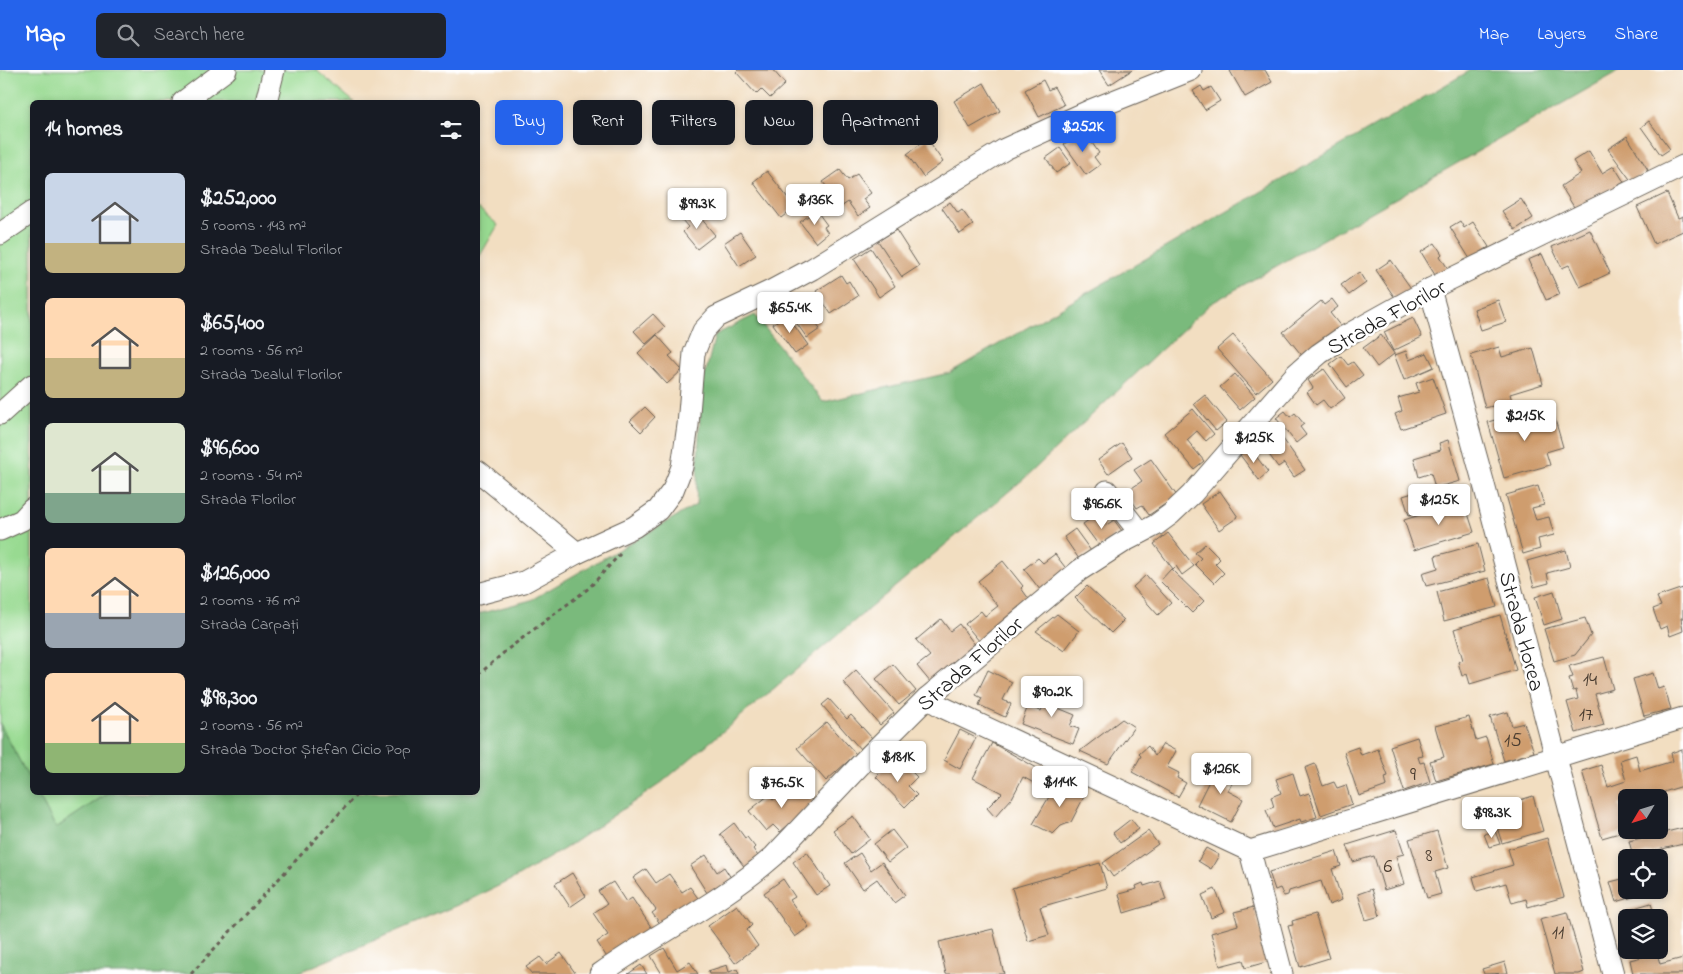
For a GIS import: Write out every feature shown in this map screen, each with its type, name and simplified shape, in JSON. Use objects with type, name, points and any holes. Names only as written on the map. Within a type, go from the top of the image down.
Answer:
[{"type":"street","points":[[186,100],[226,70]]},
{"type":"street","points":[[266,100],[274,70]]},
{"type":"street","points":[[480,593],[524,582],[577,553],[634,527],[658,510],[673,490],[682,467],[688,425],[694,354],[703,331],[716,316],[771,291],[812,269],[1005,149],[1091,110],[1191,70]]},
{"type":"street","name":"Strada Florilor","points":[[600,974],[736,887],[761,868],[927,698],[1080,570],[1101,555],[1156,525],[1171,514],[1192,494],[1276,395],[1319,354],[1342,338],[1430,289],[1683,166]]},
{"type":"street","points":[[0,234],[30,213]]},
{"type":"street","name":"Strada Horea","points":[[1430,289],[1613,974]]},
{"type":"street","points":[[0,414],[30,387]]},
{"type":"street","points":[[480,472],[577,553]]},
{"type":"street","points":[[1107,491],[1140,533]]},
{"type":"street","points":[[0,530],[22,520],[30,511]]},
{"type":"street","points":[[927,698],[942,707],[1250,851],[1683,718]]},
{"type":"street","points":[[1250,851],[1282,974]]},
{"type":"path","points":[[480,673],[508,649],[589,588],[621,553]]},
{"type":"path","points":[[191,974],[356,795]]},
{"type":"green space","points":[[0,70],[316,70],[352,100],[30,100],[30,780],[0,724]]},
{"type":"green space","points":[[1471,70],[1621,70],[1210,304],[1026,477],[660,784],[564,849],[513,879],[467,901],[295,974],[0,974],[0,724],[30,780],[30,795],[38,795],[56,828],[105,795],[480,795],[480,613],[531,600],[696,505],[701,392],[715,335],[755,315],[823,402],[949,373]]},
{"type":"green space","points":[[480,210],[498,225],[480,256]]},
{"type":"green space","points":[[38,795],[105,795],[56,828]]},
{"type":"building","points":[[738,70],[773,70],[785,84],[770,98],[761,89],[756,94],[736,72]]},
{"type":"building","points":[[1099,70],[1132,70],[1109,85]]},
{"type":"building","points":[[1265,70],[1272,82],[1245,97],[1230,71]]},
{"type":"building","points":[[1043,80],[1048,90],[1054,87],[1064,105],[1039,117],[1025,90]]},
{"type":"building","points":[[984,83],[1000,111],[970,128],[954,101]]},
{"type":"building","points":[[1201,86],[1204,91],[1211,87],[1220,101],[1205,110],[1193,91]]},
{"type":"building","points":[[1649,121],[1670,149],[1661,155],[1641,127]]},
{"type":"building","points":[[1079,134],[1084,140],[1088,137],[1099,153],[1094,157],[1100,165],[1086,175],[1064,144]]},
{"type":"building","points":[[1627,136],[1648,170],[1632,182],[1608,149]]},
{"type":"building","points":[[919,145],[931,145],[943,162],[923,177],[907,154]]},
{"type":"building","points":[[1060,148],[1071,163],[1056,173],[1046,158]]},
{"type":"building","points":[[1589,151],[1602,173],[1614,166],[1624,182],[1577,212],[1561,186],[1581,173],[1573,161]]},
{"type":"building","points":[[840,170],[848,180],[857,174],[871,193],[863,199],[870,208],[858,216],[848,202],[841,207],[823,182]]},
{"type":"building","points":[[767,171],[795,207],[781,218],[753,182]]},
{"type":"building","points":[[1667,193],[1678,218],[1683,216],[1683,231],[1654,244],[1637,207]]},
{"type":"building","points":[[1521,199],[1533,218],[1515,230],[1502,211]]},
{"type":"building","points":[[950,202],[958,213],[962,210],[973,225],[960,234],[942,208]]},
{"type":"building","points":[[694,210],[715,235],[697,249],[683,232],[688,227],[682,220]]},
{"type":"building","points":[[816,210],[827,225],[824,227],[828,233],[816,243],[800,222]]},
{"type":"building","points":[[1460,221],[1464,228],[1473,222],[1489,247],[1470,259],[1450,227]]},
{"type":"building","points":[[896,230],[919,266],[902,277],[878,241]]},
{"type":"building","points":[[1590,230],[1610,273],[1580,287],[1569,265],[1562,268],[1552,247]]},
{"type":"building","points":[[740,232],[756,255],[739,266],[724,243]]},
{"type":"building","points":[[1435,243],[1442,254],[1440,256],[1450,272],[1438,280],[1421,252]]},
{"type":"building","points":[[871,248],[895,286],[879,297],[854,259]]},
{"type":"building","points":[[1542,254],[1560,294],[1546,300],[1528,260]]},
{"type":"building","points":[[1391,260],[1413,291],[1397,301],[1376,270]]},
{"type":"building","points":[[1359,272],[1366,283],[1349,295],[1341,285]]},
{"type":"building","points":[[841,275],[846,283],[849,281],[858,296],[831,314],[816,291]]},
{"type":"building","points":[[1332,299],[1338,307],[1330,313],[1342,328],[1304,358],[1283,332],[1321,301],[1324,305]]},
{"type":"building","points":[[1498,300],[1506,322],[1481,330],[1474,309]]},
{"type":"building","points":[[802,301],[809,310],[812,308],[820,321],[816,324],[820,329],[807,338],[788,311]]},
{"type":"building","points":[[653,314],[665,327],[646,344],[634,331]]},
{"type":"building","points":[[786,314],[808,345],[795,354],[773,324]]},
{"type":"building","points":[[1413,318],[1422,337],[1393,351],[1384,332]]},
{"type":"building","points":[[657,335],[673,353],[669,356],[682,370],[667,384],[638,353]]},
{"type":"building","points":[[1233,335],[1272,379],[1256,393],[1217,349]]},
{"type":"building","points":[[1381,335],[1395,355],[1406,351],[1409,360],[1427,353],[1434,367],[1404,380],[1394,354],[1377,367],[1363,348]]},
{"type":"building","points":[[1499,347],[1502,357],[1533,348],[1543,384],[1510,394],[1512,401],[1485,408],[1471,355]]},
{"type":"building","points":[[1341,356],[1348,365],[1353,362],[1363,375],[1347,387],[1330,364]]},
{"type":"building","points":[[1324,369],[1345,398],[1330,409],[1323,400],[1316,405],[1307,392],[1313,388],[1308,380]]},
{"type":"building","points":[[1235,374],[1255,397],[1240,410],[1220,387]]},
{"type":"building","points":[[1433,377],[1446,414],[1401,429],[1395,414],[1402,411],[1398,398],[1419,392],[1416,383]]},
{"type":"building","points":[[1205,395],[1227,422],[1216,431],[1194,404]]},
{"type":"building","points":[[645,407],[655,417],[641,432],[630,421]]},
{"type":"building","points":[[1193,409],[1214,434],[1206,441],[1197,431],[1187,440],[1204,461],[1194,469],[1164,433]]},
{"type":"building","points":[[1552,409],[1563,447],[1546,452],[1550,465],[1504,478],[1488,422],[1519,413],[1521,418]]},
{"type":"building","points":[[1285,411],[1290,417],[1295,413],[1304,424],[1300,427],[1306,435],[1296,443],[1276,418]]},
{"type":"building","points":[[1276,429],[1305,470],[1294,477],[1284,463],[1278,467],[1265,449],[1272,445],[1266,437]]},
{"type":"building","points":[[1448,440],[1460,481],[1435,488],[1431,473],[1419,477],[1414,458],[1441,450],[1439,443]]},
{"type":"building","points":[[1122,443],[1132,457],[1108,474],[1098,460]]},
{"type":"building","points":[[1249,447],[1268,472],[1259,480],[1240,455]]},
{"type":"building","points":[[1151,459],[1177,496],[1149,515],[1142,505],[1137,508],[1126,492],[1142,481],[1134,470]]},
{"type":"building","points":[[1538,486],[1544,505],[1532,508],[1536,520],[1549,517],[1554,535],[1538,539],[1540,549],[1523,554],[1506,495]]},
{"type":"building","points":[[1220,491],[1238,517],[1219,530],[1201,504]]},
{"type":"building","points":[[1416,492],[1422,511],[1409,515],[1403,496]]},
{"type":"building","points":[[1464,501],[1474,532],[1414,550],[1404,520]]},
{"type":"building","points":[[1096,515],[1105,526],[1114,520],[1122,531],[1100,547],[1083,524]]},
{"type":"building","points":[[1075,529],[1091,551],[1079,559],[1064,537]]},
{"type":"building","points":[[1168,533],[1194,566],[1182,575],[1176,566],[1173,569],[1154,544]]},
{"type":"building","points":[[1205,544],[1220,559],[1215,564],[1224,573],[1214,583],[1195,564],[1201,558],[1195,553]]},
{"type":"building","points":[[1478,544],[1485,571],[1426,586],[1422,573],[1438,568],[1435,556]]},
{"type":"building","points":[[1566,550],[1570,567],[1547,573],[1549,583],[1534,587],[1527,561]]},
{"type":"building","points":[[1055,554],[1068,571],[1041,591],[1024,569],[1038,558],[1043,563]]},
{"type":"building","points":[[1003,561],[1023,586],[1021,588],[1031,602],[980,642],[965,624],[981,611],[985,616],[998,606],[978,581]]},
{"type":"building","points":[[1171,569],[1204,601],[1192,613],[1160,581]]},
{"type":"building","points":[[1146,575],[1171,603],[1158,615],[1133,587]]},
{"type":"building","points":[[1489,578],[1497,607],[1444,621],[1437,592]]},
{"type":"building","points":[[1087,586],[1124,620],[1111,633],[1075,598]]},
{"type":"building","points":[[1683,588],[1683,618],[1681,618],[1683,631],[1670,636],[1667,626],[1660,629],[1653,609],[1661,606],[1657,597]]},
{"type":"building","points":[[1554,591],[1562,619],[1544,625],[1535,597]]},
{"type":"building","points":[[1057,614],[1079,631],[1064,651],[1036,631]]},
{"type":"building","points":[[1500,615],[1516,670],[1470,684],[1467,674],[1462,676],[1458,662],[1463,660],[1454,629]]},
{"type":"building","points":[[1585,618],[1591,635],[1575,655],[1554,661],[1544,629]]},
{"type":"building","points":[[941,619],[950,631],[959,624],[976,646],[931,683],[917,666],[930,656],[916,640]]},
{"type":"building","points":[[1604,657],[1613,689],[1595,694],[1604,725],[1576,733],[1567,702],[1578,699],[1576,690],[1573,691],[1569,678],[1573,677],[1569,666]]},
{"type":"building","points":[[893,664],[916,691],[899,705],[876,679]]},
{"type":"building","points":[[856,670],[894,713],[880,725],[843,682]]},
{"type":"building","points":[[988,670],[1012,682],[1003,700],[1011,704],[1005,717],[979,705],[982,698],[976,695]]},
{"type":"building","points":[[1653,673],[1658,689],[1664,687],[1671,709],[1644,716],[1633,679]]},
{"type":"building","points":[[1051,686],[1064,691],[1058,708],[1075,715],[1070,726],[1079,729],[1073,744],[1021,724],[1028,706],[1041,711]]},
{"type":"building","points":[[829,699],[847,719],[851,715],[872,738],[860,749],[822,705]]},
{"type":"building","points":[[1508,712],[1512,726],[1524,723],[1534,752],[1504,761],[1490,717]]},
{"type":"building","points":[[1469,717],[1476,740],[1486,737],[1494,764],[1436,781],[1430,761],[1444,757],[1435,726]]},
{"type":"building","points":[[1122,719],[1134,727],[1108,764],[1080,751]]},
{"type":"building","points":[[827,722],[856,754],[826,781],[797,748]]},
{"type":"building","points":[[960,730],[976,738],[960,769],[944,760]]},
{"type":"building","points":[[1417,737],[1423,756],[1418,757],[1420,763],[1424,762],[1430,782],[1404,791],[1390,746]]},
{"type":"building","points":[[992,743],[1046,773],[1039,786],[1023,777],[1012,798],[995,817],[987,808],[1002,793],[973,778]]},
{"type":"building","points":[[1163,744],[1176,751],[1167,767],[1179,773],[1177,778],[1186,783],[1178,797],[1132,772],[1141,756],[1139,754],[1148,746],[1155,756]]},
{"type":"building","points":[[1358,747],[1361,755],[1378,749],[1388,776],[1385,777],[1387,786],[1359,796],[1344,752]]},
{"type":"building","points":[[1682,749],[1683,786],[1668,791],[1668,789],[1618,789],[1618,833],[1602,838],[1582,771],[1601,765],[1608,787],[1626,781],[1620,760],[1636,755],[1640,771],[1673,761],[1671,753]]},
{"type":"building","points":[[891,762],[901,773],[907,767],[917,777],[908,786],[917,795],[905,807],[876,777]]},
{"type":"building","points":[[1315,764],[1323,786],[1334,782],[1337,788],[1346,785],[1352,804],[1321,815],[1305,768]]},
{"type":"building","points":[[1217,765],[1236,775],[1228,791],[1243,799],[1231,822],[1197,805]]},
{"type":"building","points":[[1293,773],[1300,796],[1309,793],[1317,817],[1301,822],[1300,819],[1273,828],[1266,810],[1274,807],[1271,797],[1281,793],[1276,779]]},
{"type":"building","points":[[1059,780],[1086,793],[1071,822],[1061,826],[1053,834],[1033,824]]},
{"type":"building","points":[[791,785],[796,792],[801,788],[814,803],[780,832],[773,825],[766,831],[749,811],[769,795],[773,800]]},
{"type":"building","points":[[1533,796],[1543,831],[1502,843],[1491,809]]},
{"type":"building","points":[[853,816],[870,839],[851,854],[833,830]]},
{"type":"building","points":[[1131,819],[1139,829],[1120,843],[1113,833]]},
{"type":"building","points":[[734,823],[745,838],[747,837],[755,847],[753,849],[760,859],[746,869],[720,834]]},
{"type":"building","points":[[1683,828],[1683,844],[1662,849],[1631,849],[1629,841],[1637,839],[1668,839],[1668,832]]},
{"type":"building","points":[[892,830],[906,848],[888,862],[874,844]]},
{"type":"building","points":[[1396,830],[1404,854],[1396,856],[1404,884],[1384,890],[1374,856],[1353,862],[1347,845]]},
{"type":"building","points":[[1148,831],[1158,844],[1113,877],[1103,863]]},
{"type":"building","points":[[1437,831],[1448,868],[1435,872],[1441,894],[1427,898],[1409,839]]},
{"type":"building","points":[[1495,831],[1500,844],[1489,847],[1484,834]]},
{"type":"building","points":[[1547,838],[1564,897],[1528,907],[1526,899],[1512,903],[1506,883],[1477,891],[1473,877],[1513,865],[1508,849]]},
{"type":"building","points":[[1206,848],[1219,855],[1211,869],[1198,861]]},
{"type":"building","points":[[1336,851],[1341,866],[1332,869],[1342,900],[1329,905],[1321,881],[1289,891],[1288,895],[1284,896],[1280,888],[1275,890],[1269,872]]},
{"type":"building","points":[[807,852],[830,886],[816,895],[793,862]]},
{"type":"building","points":[[860,853],[871,870],[882,862],[905,895],[894,903],[877,879],[863,889],[845,863]]},
{"type":"building","points":[[706,855],[717,872],[724,867],[733,881],[709,896],[690,866]]},
{"type":"building","points":[[1100,863],[1107,888],[1040,907],[1049,935],[1028,941],[1012,888]]},
{"type":"building","points":[[646,869],[656,883],[669,874],[682,892],[690,887],[700,901],[662,926],[652,913],[656,910],[633,878]]},
{"type":"building","points":[[572,873],[586,896],[570,907],[555,884]]},
{"type":"building","points":[[783,879],[795,897],[790,900],[809,927],[795,937],[764,893]]},
{"type":"building","points":[[1618,880],[1618,899],[1627,899],[1616,902],[1610,882]]},
{"type":"building","points":[[1160,881],[1166,900],[1124,913],[1119,894],[1137,889],[1136,886],[1143,883],[1144,886]]},
{"type":"building","points":[[613,882],[626,902],[632,898],[653,930],[608,959],[597,942],[608,935],[593,913],[607,904],[598,891]]},
{"type":"building","points":[[1215,889],[1225,912],[1211,918],[1202,895]]},
{"type":"building","points":[[1372,889],[1380,916],[1366,920],[1358,894]]},
{"type":"building","points":[[1651,903],[1653,909],[1630,909]]},
{"type":"building","points":[[737,905],[752,925],[747,930],[758,946],[735,963],[708,926]]},
{"type":"building","points":[[1254,907],[1270,961],[1245,968],[1243,960],[1220,966],[1211,933],[1238,925],[1234,912]]},
{"type":"building","points":[[1567,912],[1584,972],[1579,974],[1555,974],[1540,919]]},
{"type":"building","points":[[1315,914],[1329,958],[1300,967],[1288,926],[1293,925],[1292,921]]},
{"type":"building","points":[[993,929],[1004,974],[946,974],[939,942]]},
{"type":"building","points":[[664,948],[677,970],[690,962],[698,974],[662,974],[651,956]]},
{"type":"building","points":[[561,953],[576,974],[532,974],[526,967],[540,957],[546,964]]},
{"type":"building","points":[[1683,958],[1683,974],[1633,974],[1630,960],[1659,959],[1660,964]]},
{"type":"building","points":[[1505,962],[1508,973],[1484,974],[1482,969]]},
{"type":"building","points":[[641,965],[647,974],[628,974]]},
{"type":"building","points":[[727,965],[729,972],[737,969],[739,974],[709,974],[708,971]]}]
